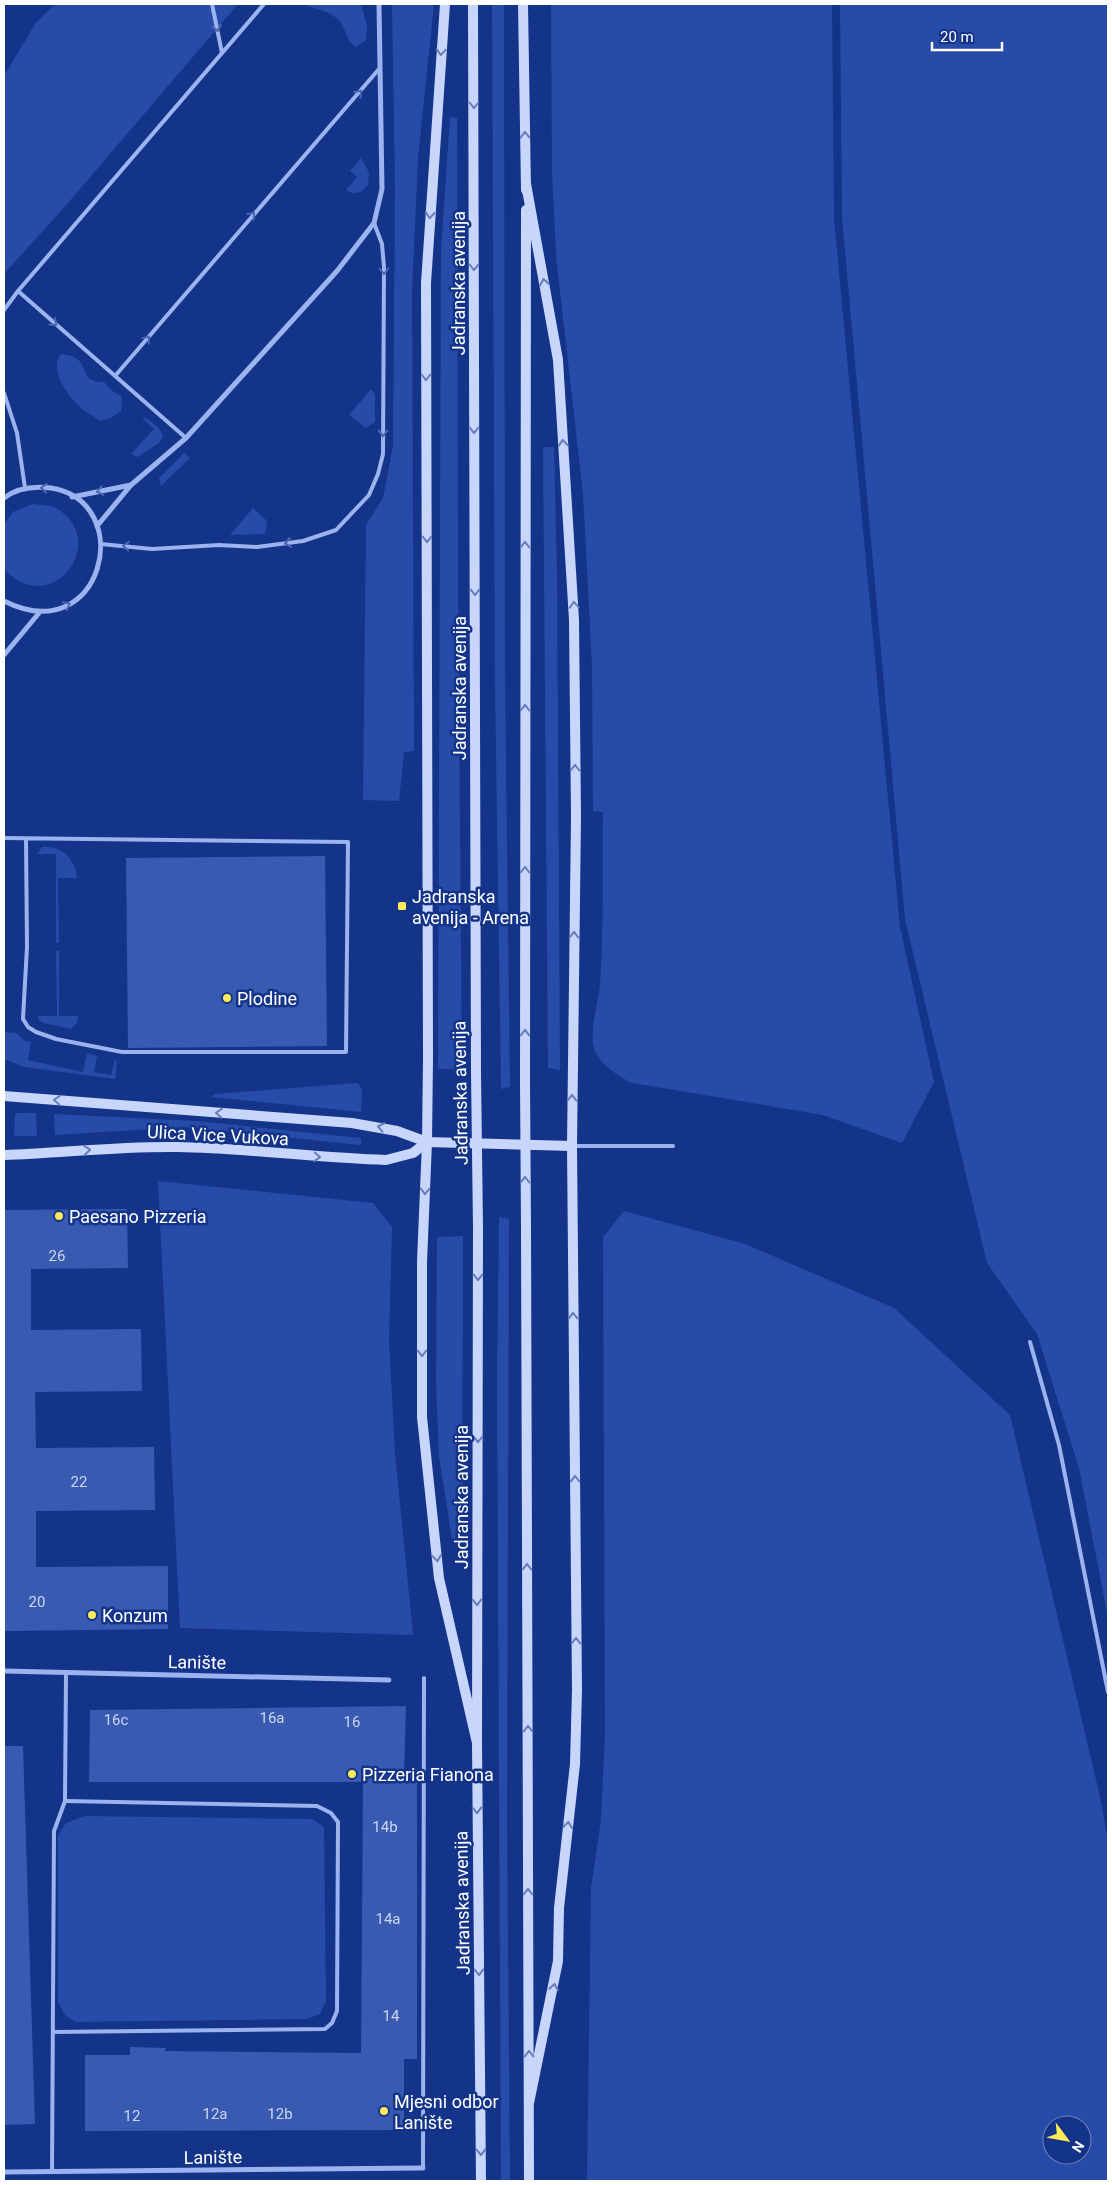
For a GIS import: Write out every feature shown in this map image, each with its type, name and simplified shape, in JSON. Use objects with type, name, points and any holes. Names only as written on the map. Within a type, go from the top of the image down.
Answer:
[{"type":"main road","points":[[445,4],[426,283],[427,1142],[422,1262],[422,1417],[439,1578],[477,1743]]},
{"type":"main road","name":"Jadranska avenija","points":[[473,4],[478,1228],[477,1743],[481,2181]]},
{"type":"main road","points":[[523,4],[526,184],[525,1081],[528,2181]]},
{"type":"main road","points":[[526,184],[558,360],[574,620],[576,816],[572,1146],[577,1690],[574,1764],[559,1908],[558,1961],[529,2103]]},
{"type":"main road","name":"Ulica Vice Vukova","points":[[4,1096],[352,1123],[397,1131],[427,1142],[572,1146]]},
{"type":"main road","name":"Ulica Vice Vukova","points":[[4,1155],[48,1154],[105,1148],[179,1147],[386,1160],[413,1153],[427,1142]]},
{"type":"street","points":[[97,526],[131,485],[186,438],[337,271],[374,224],[382,189],[379,4]]},
{"type":"street","points":[[72,496],[131,485]]},
{"type":"street","points":[[4,498],[25,488],[42,487],[58,490],[72,496],[87,509],[97,526],[101,544],[100,565],[91,584],[78,599],[60,609],[39,613],[20,610],[4,602]]},
{"type":"street","points":[[4,655],[39,613]]},
{"type":"street","name":"Lanište","points":[[4,1671],[389,1680]]},
{"type":"street","name":"Lanište","points":[[4,2172],[423,2168]]},
{"type":"lane","points":[[212,4],[222,53]]},
{"type":"lane","points":[[4,310],[18,291],[264,4]]},
{"type":"lane","points":[[115,376],[380,69]]},
{"type":"lane","points":[[101,544],[152,548],[219,545],[257,547],[303,541],[336,530],[369,495],[378,474],[383,454],[384,267],[382,244],[374,224]]},
{"type":"lane","points":[[18,291],[186,438]]},
{"type":"lane","points":[[4,393],[17,433],[25,488]]},
{"type":"lane","points":[[4,838],[348,842],[346,1052],[122,1052],[56,1039],[28,1027],[23,1018],[27,947],[26,839]]},
{"type":"lane","points":[[572,1146],[673,1146]]},
{"type":"lane","points":[[1030,1342],[1059,1445],[1108,1692]]},
{"type":"lane","points":[[52,2172],[54,1831],[64,1801],[66,1673]]},
{"type":"lane","points":[[423,2168],[424,1678]]},
{"type":"lane","points":[[53,2032],[325,2029],[332,2023],[337,2011],[338,1822],[331,1813],[317,1806],[64,1801]]},
{"type":"shaded area","points":[[55,4],[238,4],[68,203],[4,274],[4,76],[35,24]]},
{"type":"shaded area","points":[[301,4],[361,4],[367,27],[366,40],[356,47],[350,42],[339,20],[331,14]]},
{"type":"shaded area","points":[[392,4],[434,4],[418,158],[412,289],[414,751],[404,752],[399,801],[363,800],[366,525],[383,498],[393,446],[395,188]]},
{"type":"shaded area","points":[[492,4],[504,4],[505,682],[510,1087],[501,1089],[495,685]]},
{"type":"shaded area","points":[[551,4],[832,4],[834,218],[900,927],[934,1082],[902,1143],[823,1115],[632,1083],[615,1073],[605,1064],[596,1054],[594,1048],[593,1032],[601,962],[603,812],[593,811],[592,665],[583,494],[556,256],[552,170]]},
{"type":"shaded area","points":[[840,4],[1108,4],[1108,1618],[1079,1468],[1037,1334],[987,1263],[905,919],[842,217]]},
{"type":"shaded area","points":[[450,117],[457,118],[462,1069],[438,1069],[441,249]]},
{"type":"shaded area","points":[[361,158],[369,172],[368,185],[360,192],[352,193],[346,190],[357,177],[350,171]]},
{"type":"shaded area","points":[[61,354],[72,356],[78,360],[89,378],[104,382],[111,390],[122,397],[121,411],[111,418],[101,421],[79,407],[60,380],[57,367]]},
{"type":"shaded area","points":[[371,389],[375,394],[375,422],[366,428],[349,415]]},
{"type":"shaded area","points":[[142,418],[146,418],[158,427],[163,435],[160,442],[138,457],[131,454],[154,429]]},
{"type":"shaded area","points":[[543,447],[554,447],[557,574],[560,1070],[548,1068]]},
{"type":"shaded area","points":[[184,453],[190,458],[161,486],[159,478]]},
{"type":"shaded area","points":[[33,504],[56,508],[72,522],[78,538],[76,555],[69,570],[56,581],[40,586],[22,583],[4,569],[4,524],[13,512]]},
{"type":"shaded area","points":[[253,508],[267,521],[265,534],[230,535]]},
{"type":"shaded area","points":[[42,847],[56,848],[62,851],[71,860],[76,871],[77,878],[58,878],[59,943],[56,943],[56,854],[37,854]]},
{"type":"shaded area","points":[[56,951],[59,951],[59,1016],[78,1016],[77,1023],[71,1029],[44,1023],[38,1019],[38,1016],[57,1016]]},
{"type":"shaded area","points":[[4,1032],[16,1033],[25,1041],[31,1042],[28,1060],[83,1072],[87,1053],[97,1056],[94,1072],[111,1075],[115,1060],[117,1061],[115,1079],[24,1067],[4,1059]]},
{"type":"shaded area","points":[[357,1083],[362,1089],[361,1112],[211,1097],[215,1094]]},
{"type":"shaded area","points":[[17,1113],[36,1113],[37,1136],[14,1136],[15,1115]]},
{"type":"shaded area","points":[[54,1114],[197,1121],[361,1138],[361,1145],[185,1127],[55,1135]]},
{"type":"shaded area","points":[[158,1181],[373,1203],[392,1227],[389,1341],[395,1453],[413,1635],[180,1628]]},
{"type":"shaded area","points":[[624,1211],[745,1244],[894,1308],[1010,1415],[1101,1801],[1108,1842],[1108,2181],[587,2181],[591,1888],[601,1820],[605,1731],[603,1237]]},
{"type":"shaded area","points":[[499,1217],[509,1219],[507,1819],[510,2181],[501,2181],[497,1377]]},
{"type":"shaded area","points":[[463,1236],[462,1541],[452,1539],[439,1456],[436,1383],[437,1237]]},
{"type":"shaded area","points":[[85,1816],[312,1819],[324,1827],[326,2001],[320,2014],[307,2019],[75,2022],[65,2015],[58,2002],[58,1835],[66,1823]]},
{"type":"building","name":"Plodine","points":[[325,856],[327,1046],[128,1048],[126,858]]},
{"type":"building","points":[[127,1209],[128,1268],[31,1269],[31,1330],[141,1329],[142,1391],[35,1392],[36,1448],[154,1447],[155,1510],[36,1511],[36,1567],[168,1566],[168,1629],[4,1631],[4,1210]]},
{"type":"building","points":[[406,1706],[404,1776],[417,1775],[417,2059],[404,2059],[404,2130],[85,2131],[85,2055],[130,2055],[130,2047],[166,2048],[165,2051],[361,2053],[363,1782],[89,1782],[90,1710]]},
{"type":"building","points":[[4,1746],[23,1746],[35,2124],[4,2125]]},
{"type":"place","name":"Jadranska avenija - Arena","points":[[402,906]]},
{"type":"place","name":"Plodine","points":[[227,998]]},
{"type":"place","name":"Paesano Pizzeria","points":[[59,1216]]},
{"type":"place","name":"Konzum","points":[[92,1615]]},
{"type":"place","name":"Pizzeria Fianona","points":[[352,1774]]},
{"type":"place","name":"Mjesni odbor Lanište","points":[[384,2111]]}]
